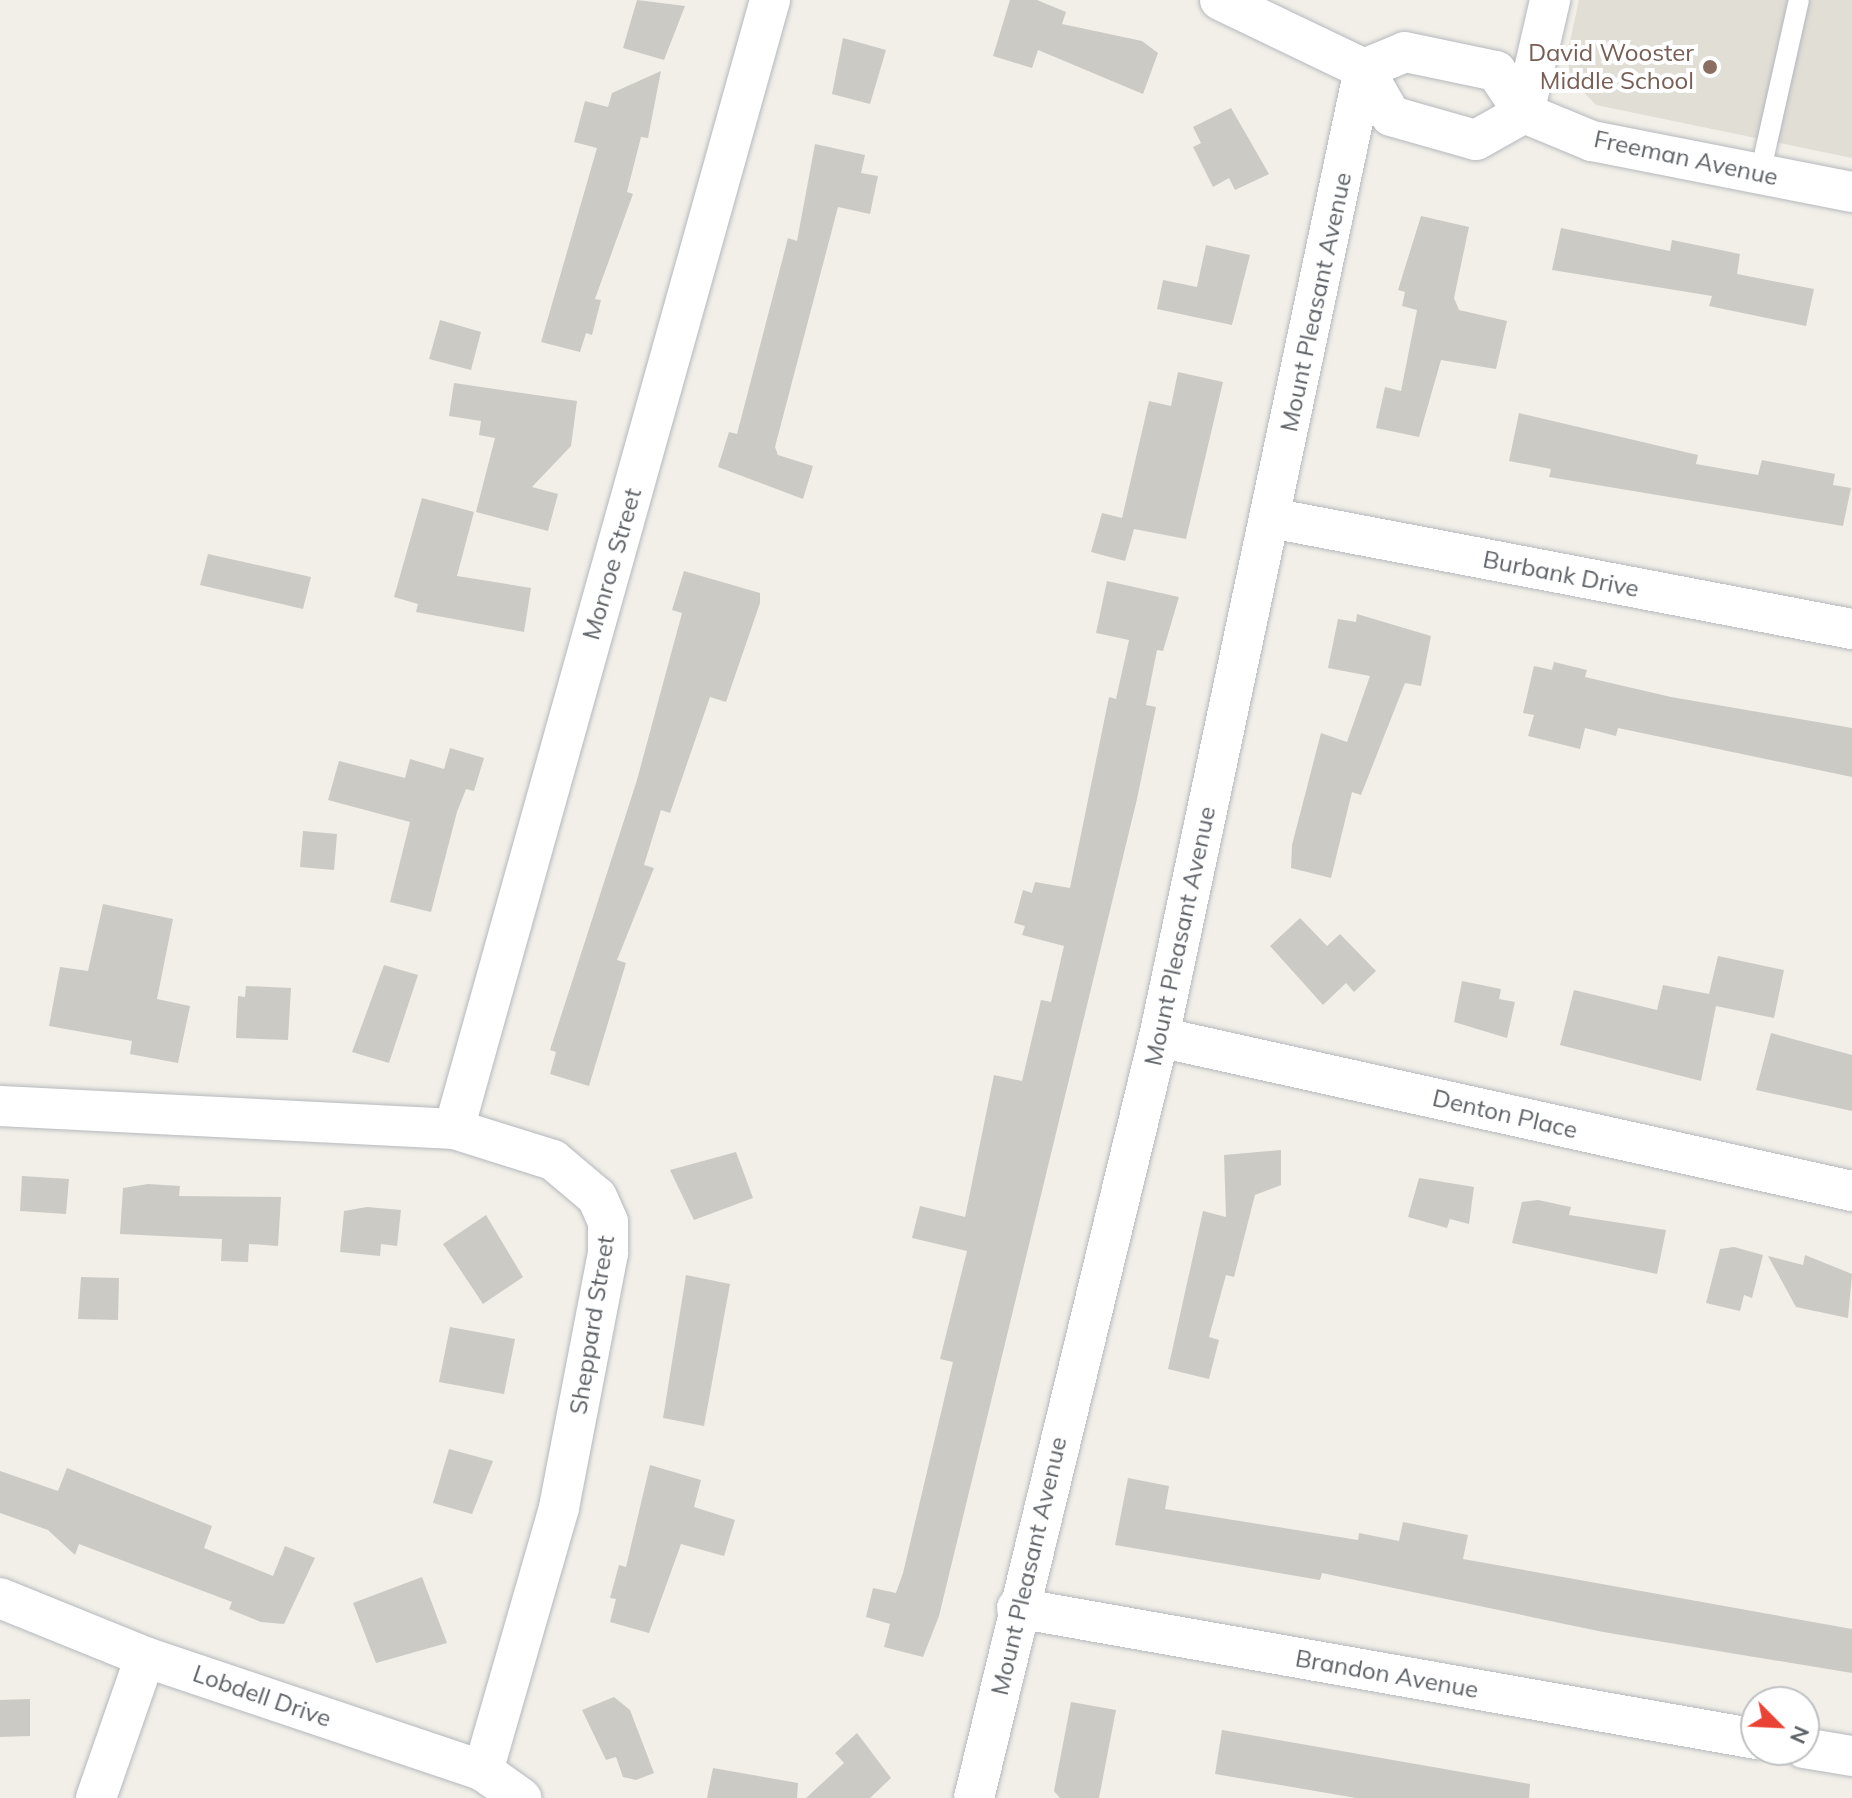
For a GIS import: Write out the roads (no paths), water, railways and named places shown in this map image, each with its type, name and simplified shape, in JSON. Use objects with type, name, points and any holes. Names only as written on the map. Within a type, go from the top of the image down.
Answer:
[{"type":"street","name":"Monroe Street","points":[[454,1129],[770,0]]},
{"type":"street","points":[[1220,0],[1364,69],[1391,116],[1476,140],[1524,113],[1550,0]]},
{"type":"street","points":[[1364,69],[1405,52],[1496,71],[1524,113]]},
{"type":"street","name":"Mount Pleasant Avenue","points":[[974,1798],[1017,1608],[1159,1037],[1364,69]]},
{"type":"street","name":"Freeman Avenue","points":[[1524,113],[1592,141],[1852,192]]},
{"type":"street","name":"Burbank Drive","points":[[1271,518],[1852,629]]},
{"type":"street","name":"Denton Place","points":[[1159,1037],[1852,1191]]},
{"type":"street","name":"Sheppard Street","points":[[0,1106],[454,1129],[553,1160],[579,1177],[608,1222],[559,1508],[483,1771]]},
{"type":"street","name":"Lobdell Drive","points":[[0,1598],[145,1657],[483,1771],[521,1798]]},
{"type":"street","name":"Brandon Avenue","points":[[1017,1608],[1740,1736]]},
{"type":"street","points":[[96,1798],[145,1657]]},
{"type":"street","points":[[1820,1751],[1852,1756]]},
{"type":"lane","points":[[1760,174],[1799,0]]},
{"type":"place","name":"David Wooster Middle School","points":[[1710,67]]}]
